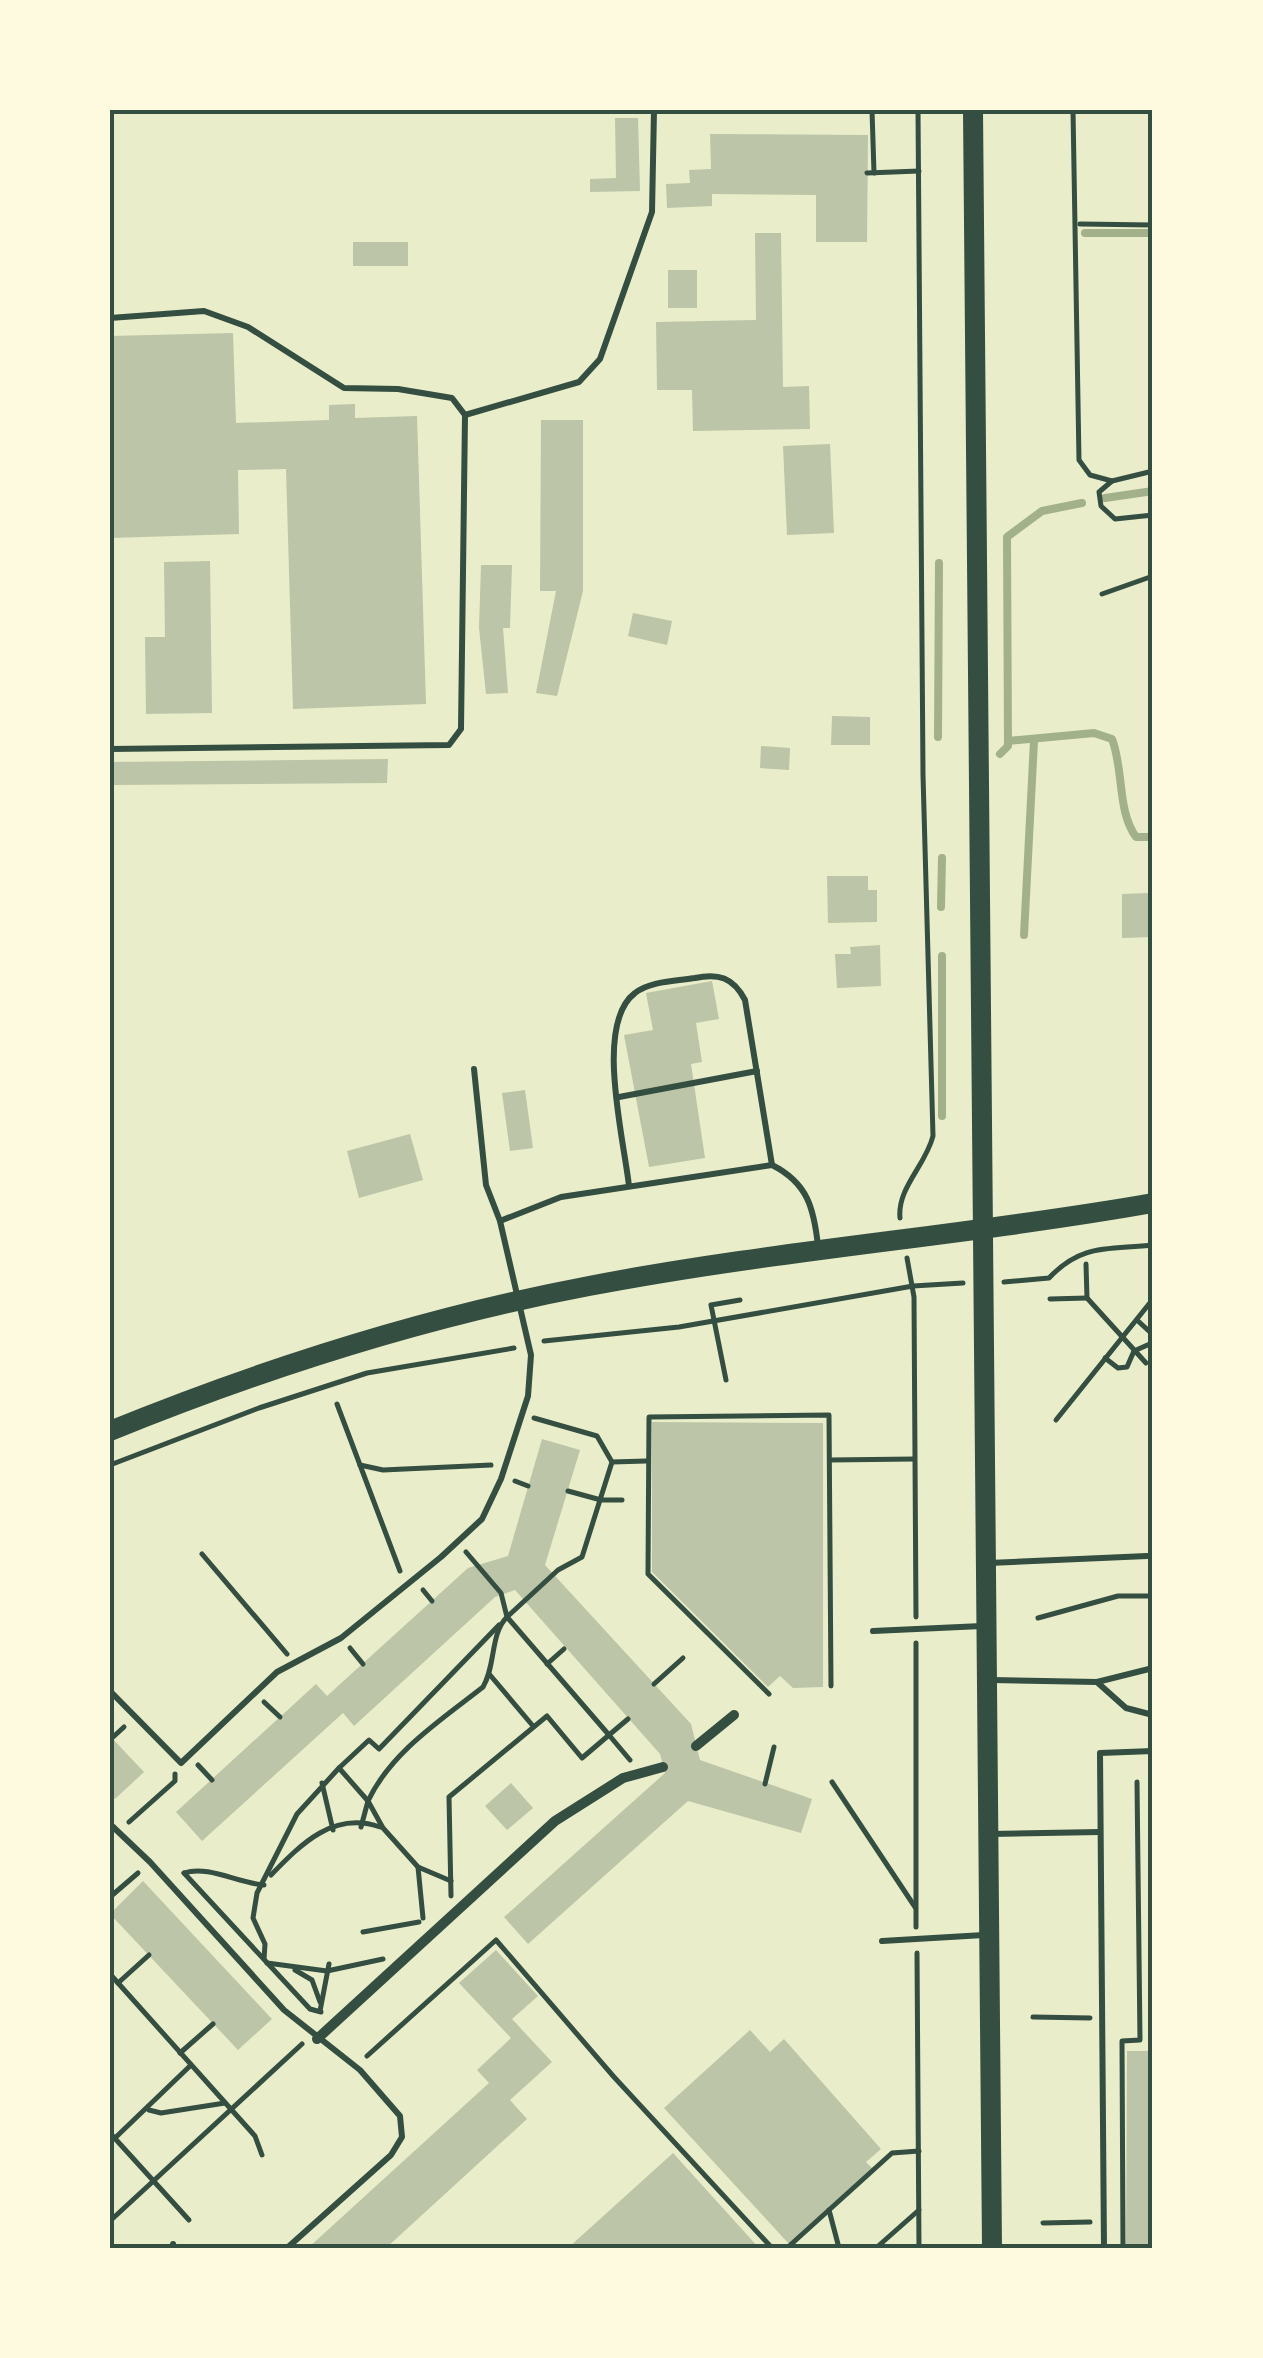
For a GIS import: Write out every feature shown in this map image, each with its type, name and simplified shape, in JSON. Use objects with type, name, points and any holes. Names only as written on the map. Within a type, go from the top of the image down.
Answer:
[{"type":"main road","points":[[972,110],[992,2248]]},
{"type":"main road","points":[[110,1430],[254,1376],[417,1325],[589,1286],[902,1236],[1153,1203]]},
{"type":"street","points":[[696,1746],[734,1715]]},
{"type":"street","points":[[314,2037],[554,1821],[639,1771],[663,1766]]},
{"type":"lane","points":[[464,415],[579,382],[600,359],[652,212],[654,110]]},
{"type":"lane","points":[[110,318],[204,311],[248,327],[344,388],[398,389],[452,398],[464,415],[462,729],[449,745],[110,750]]},
{"type":"lane","points":[[630,1186],[612,1042],[618,1016],[632,994],[646,987],[712,974],[738,986],[758,1071],[772,1165]]},
{"type":"lane","points":[[110,1691],[181,1763],[277,1672],[332,1645],[406,1588],[482,1519],[505,1468],[528,1396],[529,1344],[500,1221],[486,1185],[474,1069]]},
{"type":"lane","points":[[618,1097],[758,1071]]},
{"type":"lane","points":[[500,1221],[561,1197],[772,1165],[800,1185],[814,1209],[818,1250]]},
{"type":"lane","points":[[988,1563],[1147,1556]]},
{"type":"lane","points":[[874,1630],[989,1626]]},
{"type":"lane","points":[[989,1680],[1097,1682],[1153,1668]]},
{"type":"lane","points":[[1097,1682],[1126,1708],[1153,1715]]},
{"type":"lane","points":[[1104,2248],[1100,1752],[1153,1751]]},
{"type":"lane","points":[[110,1824],[120,1830],[314,2037],[356,2066],[400,2116],[402,2137],[391,2155],[286,2248]]},
{"type":"lane","points":[[990,1834],[1100,1832]]},
{"type":"lane","points":[[882,1941],[916,1936],[990,1935]]},
{"type":"path","points":[[872,110],[871,173],[919,171]]},
{"type":"path","points":[[902,1236],[902,1196],[928,1156],[933,1136],[923,775],[918,110]]},
{"type":"path","points":[[1073,110],[1079,460],[1090,475],[1112,481],[1153,472]]},
{"type":"path","points":[[1080,224],[1153,226]]},
{"type":"path","points":[[1112,481],[1100,492],[1101,506],[1115,519],[1153,514]]},
{"type":"path","points":[[1102,594],[1153,576]]},
{"type":"path","points":[[1084,1252],[1153,1245]]},
{"type":"path","points":[[1086,1264],[1087,1298],[1146,1363]]},
{"type":"path","points":[[110,1465],[223,1420],[367,1373],[576,1334],[715,1322],[913,1286],[919,2248]]},
{"type":"path","points":[[1050,1299],[1087,1298]]},
{"type":"path","points":[[1056,1420],[1153,1299]]},
{"type":"path","points":[[726,1380],[711,1305],[740,1300]]},
{"type":"path","points":[[1105,1358],[1118,1368],[1127,1367],[1134,1352],[1152,1344],[1152,1333],[1136,1320]]},
{"type":"path","points":[[337,1404],[406,1588]]},
{"type":"path","points":[[265,1961],[265,1944],[253,1918],[253,1906],[297,1814],[322,1783],[369,1740],[379,1749],[507,1617],[558,1570],[582,1557],[612,1462],[597,1436],[522,1414]]},
{"type":"path","points":[[769,1694],[648,1574],[649,1417],[829,1415],[831,1686]]},
{"type":"path","points":[[830,1460],[914,1459]]},
{"type":"path","points":[[612,1462],[646,1461]]},
{"type":"path","points":[[360,1466],[383,1470],[483,1464],[505,1468]]},
{"type":"path","points":[[568,1491],[601,1500],[622,1500]]},
{"type":"path","points":[[457,1542],[502,1593],[507,1617],[639,1771]]},
{"type":"path","points":[[202,1554],[295,1664]]},
{"type":"path","points":[[1038,1618],[1118,1596],[1153,1596]]},
{"type":"path","points":[[361,1824],[379,1777],[483,1686],[490,1675],[499,1625]]},
{"type":"path","points":[[547,1664],[564,1649]]},
{"type":"path","points":[[654,1684],[683,1658]]},
{"type":"path","points":[[490,1675],[534,1727]]},
{"type":"path","points":[[440,1909],[451,1898],[449,1797],[547,1716],[582,1758],[628,1719]]},
{"type":"path","points":[[765,1784],[774,1747]]},
{"type":"path","points":[[120,1830],[175,1781],[176,1761]]},
{"type":"path","points":[[340,1768],[368,1801],[383,1828],[418,1866],[451,1881]]},
{"type":"path","points":[[832,1782],[916,1910]]},
{"type":"path","points":[[1123,2248],[1122,2040],[1140,2040],[1137,1782]]},
{"type":"path","points":[[322,1783],[332,1828]]},
{"type":"path","points":[[265,1883],[292,1854],[332,1828],[361,1824],[383,1828]]},
{"type":"path","points":[[110,1896],[150,1862]]},
{"type":"path","points":[[418,1866],[423,1921]]},
{"type":"path","points":[[170,1885],[184,1873],[210,1872],[265,1883]]},
{"type":"path","points":[[184,1873],[310,2009],[337,2005]]},
{"type":"path","points":[[362,1932],[428,1920],[414,1933]]},
{"type":"path","points":[[356,2066],[496,1940],[614,2077],[772,2248]]},
{"type":"path","points":[[118,1983],[148,1955]]},
{"type":"path","points":[[265,1961],[328,1968],[378,1957],[386,1959],[374,1971]]},
{"type":"path","points":[[288,1966],[312,1980],[320,2009]]},
{"type":"path","points":[[110,2221],[314,2037],[328,1968]]},
{"type":"path","points":[[110,1974],[255,2136],[262,2155]]},
{"type":"path","points":[[1033,2017],[1104,2018]]},
{"type":"path","points":[[180,2052],[214,2024]]},
{"type":"path","points":[[189,2220],[112,2136],[148,2110],[155,2096],[191,2065]]},
{"type":"path","points":[[148,2110],[161,2113],[225,2103]]},
{"type":"path","points":[[787,2248],[892,2153],[919,2151]]},
{"type":"path","points":[[828,2210],[839,2248]]},
{"type":"path","points":[[876,2248],[919,2210]]},
{"type":"path","points":[[1043,2223],[1104,2222]]},
{"type":"building","points":[[615,118],[638,118],[640,191],[590,192],[590,179],[616,178]]},
{"type":"building","points":[[710,134],[868,135],[867,242],[816,242],[816,195],[712,194],[712,206],[667,208],[666,184],[690,183],[689,170],[711,169]]},
{"type":"building","points":[[755,233],[781,233],[783,387],[809,386],[810,429],[693,431],[692,390],[657,390],[656,322],[756,320]]},
{"type":"building","points":[[353,242],[408,242],[408,266],[353,266]]},
{"type":"building","points":[[668,270],[697,270],[697,308],[668,308]]},
{"type":"building","points":[[233,333],[236,423],[329,420],[329,405],[355,404],[355,418],[417,416],[426,704],[293,709],[286,469],[238,470],[239,534],[110,538],[110,336]]},
{"type":"building","points":[[541,420],[583,420],[583,591],[557,696],[536,693],[556,591],[540,591]]},
{"type":"building","points":[[830,444],[834,533],[787,535],[783,446]]},
{"type":"building","points":[[210,561],[212,713],[146,714],[145,637],[165,637],[164,562]]},
{"type":"building","points":[[481,565],[512,565],[510,628],[503,628],[508,693],[486,694],[479,628]]},
{"type":"building","points":[[633,613],[672,621],[667,645],[628,636]]},
{"type":"building","points":[[832,716],[870,717],[870,745],[831,745]]},
{"type":"building","points":[[761,746],[790,748],[789,770],[760,768]]},
{"type":"building","points":[[388,759],[387,783],[110,785],[110,762]]},
{"type":"building","points":[[827,876],[868,876],[868,890],[877,890],[877,922],[828,923]]},
{"type":"building","points":[[1149,893],[1153,937],[1122,938],[1122,894]]},
{"type":"building","points":[[880,945],[881,986],[837,988],[835,954],[851,954],[850,947]]},
{"type":"building","points":[[712,981],[719,1019],[696,1023],[702,1062],[691,1064],[705,1158],[649,1167],[624,1035],[653,1030],[646,993]]},
{"type":"building","points":[[525,1090],[533,1148],[510,1151],[502,1093]]},
{"type":"building","points":[[410,1134],[423,1180],[359,1198],[347,1151]]},
{"type":"building","points":[[652,1422],[823,1423],[823,1687],[793,1688],[780,1676],[768,1687],[652,1572]]},
{"type":"building","points":[[542,1439],[580,1450],[545,1565],[691,1724],[700,1760],[812,1799],[801,1833],[688,1801],[528,1944],[504,1917],[665,1773],[660,1754],[515,1590],[495,1597],[354,1726],[343,1713],[202,1841],[176,1812],[316,1684],[327,1696],[468,1568],[508,1556]]},
{"type":"building","points":[[110,1736],[144,1772],[115,1799],[110,1793]]},
{"type":"building","points":[[511,1783],[533,1808],[507,1830],[485,1806]]},
{"type":"building","points":[[143,1881],[272,2019],[238,2050],[110,1914]]},
{"type":"building","points":[[496,1950],[538,1996],[512,2019],[552,2062],[510,2100],[527,2119],[386,2248],[308,2248],[489,2083],[477,2070],[511,2038],[459,1983]]},
{"type":"building","points":[[750,2030],[770,2052],[784,2039],[881,2149],[866,2162],[872,2168],[789,2244],[664,2108]]},
{"type":"building","points":[[1127,2051],[1153,2051],[1153,2248],[1126,2248]]},
{"type":"building","points":[[673,2153],[759,2248],[568,2248]]},
{"type":"waterway","points":[[1085,233],[1153,233]]},
{"type":"waterway","points":[[1105,498],[1153,491]]},
{"type":"waterway","points":[[1000,754],[1008,746],[1007,537],[1042,511],[1082,503]]},
{"type":"waterway","points":[[938,737],[939,563]]},
{"type":"waterway","points":[[1008,741],[1094,733],[1112,739],[1130,827],[1136,837],[1153,837]]},
{"type":"waterway","points":[[1024,935],[1034,741]]},
{"type":"waterway","points":[[941,907],[942,858]]},
{"type":"waterway","points":[[942,956],[942,1116]]}]
